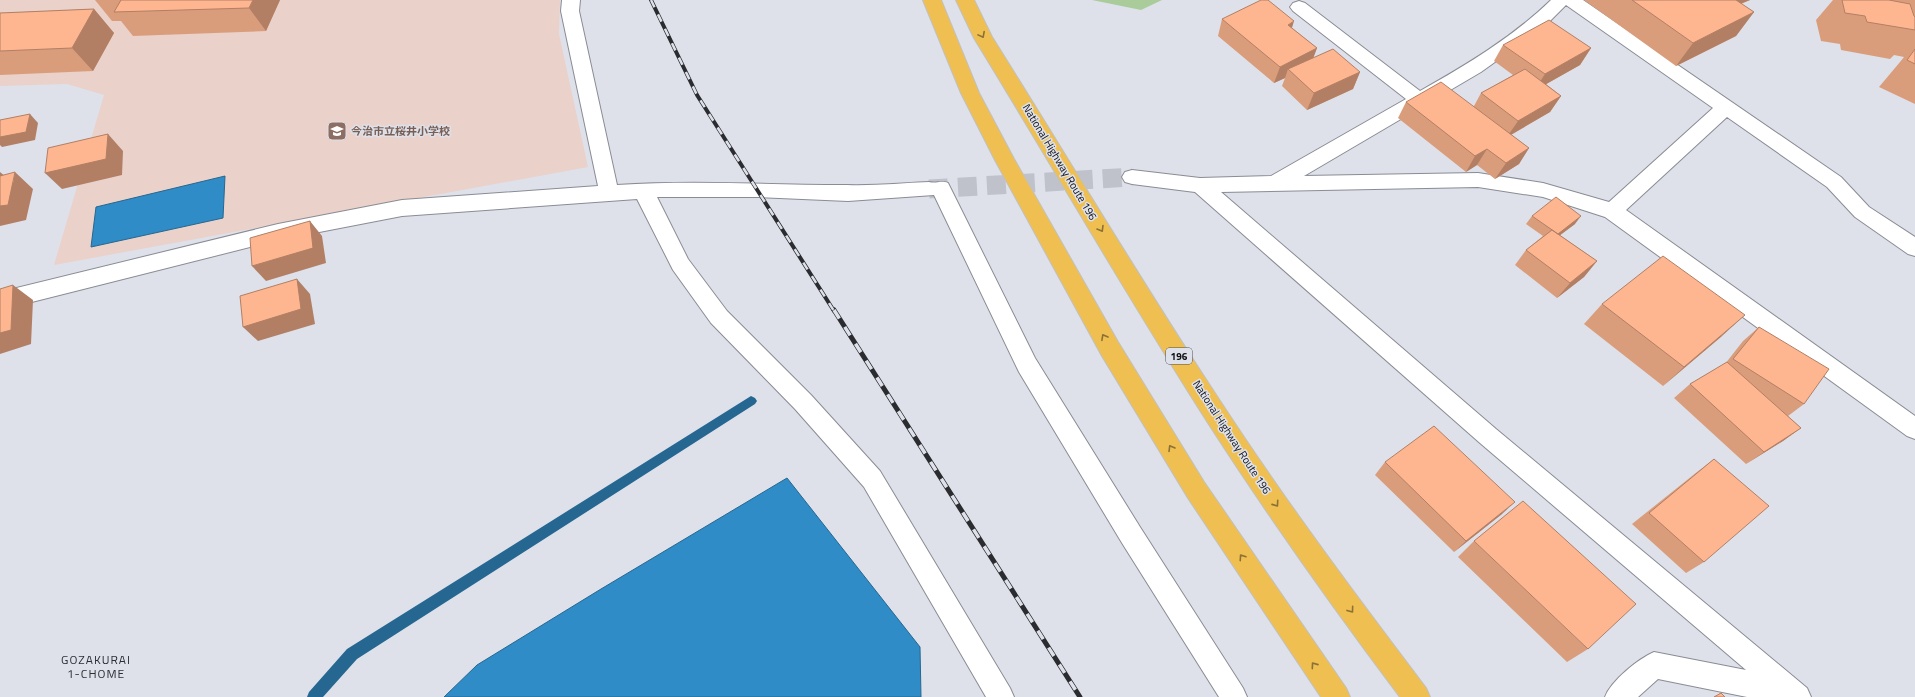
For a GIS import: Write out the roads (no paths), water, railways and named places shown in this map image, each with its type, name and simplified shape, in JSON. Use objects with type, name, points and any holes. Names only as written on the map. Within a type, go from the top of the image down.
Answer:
[{"type":"highway","points":[[932,0],[970,93],[1005,160],[1110,348],[1196,490],[1337,697]]},
{"type":"highway","name":"National Highway Route 196","points":[[965,0],[983,38],[1159,325],[1254,472],[1352,612],[1417,697]]},
{"type":"street","points":[[570,0],[570,11],[609,193]]},
{"type":"street","points":[[1275,184],[1475,68],[1539,22],[1561,0]]},
{"type":"street","points":[[1572,0],[1834,182],[1862,212],[1915,248]]},
{"type":"street","points":[[1299,6],[1419,100]]},
{"type":"street","points":[[1612,211],[1726,107]]},
{"type":"street","points":[[1132,177],[1200,184],[1478,180],[1543,190],[1612,211],[1915,429]]},
{"type":"street","points":[[1200,184],[1488,436],[1798,697]]},
{"type":"street","points":[[0,301],[278,232],[402,208],[643,190],[758,190],[848,193],[935,189],[1027,365],[1131,535],[1234,697]]},
{"type":"street","points":[[643,190],[680,264],[719,317],[803,402],[872,479],[1000,697]]},
{"type":"street","points":[[1618,697],[1654,665],[1742,682],[1789,697]]},
{"type":"water","points":[[225,176],[223,218],[91,247],[96,207]]},
{"type":"water","points":[[787,478],[920,647],[921,697],[444,697],[477,665]]},
{"type":"waterway","points":[[314,697],[352,654],[751,401]]},
{"type":"tunnel","points":[[929,189],[1132,177]]},
{"type":"railway","points":[[651,0],[697,95],[834,311]]},
{"type":"railway","points":[[834,310],[1080,697]]},
{"type":"place","name":"今治市立桜井小学校","points":[[337,131]]},
{"type":"district","name":"GOZAKURAI 1-CHOME","points":[[96,666]]}]
